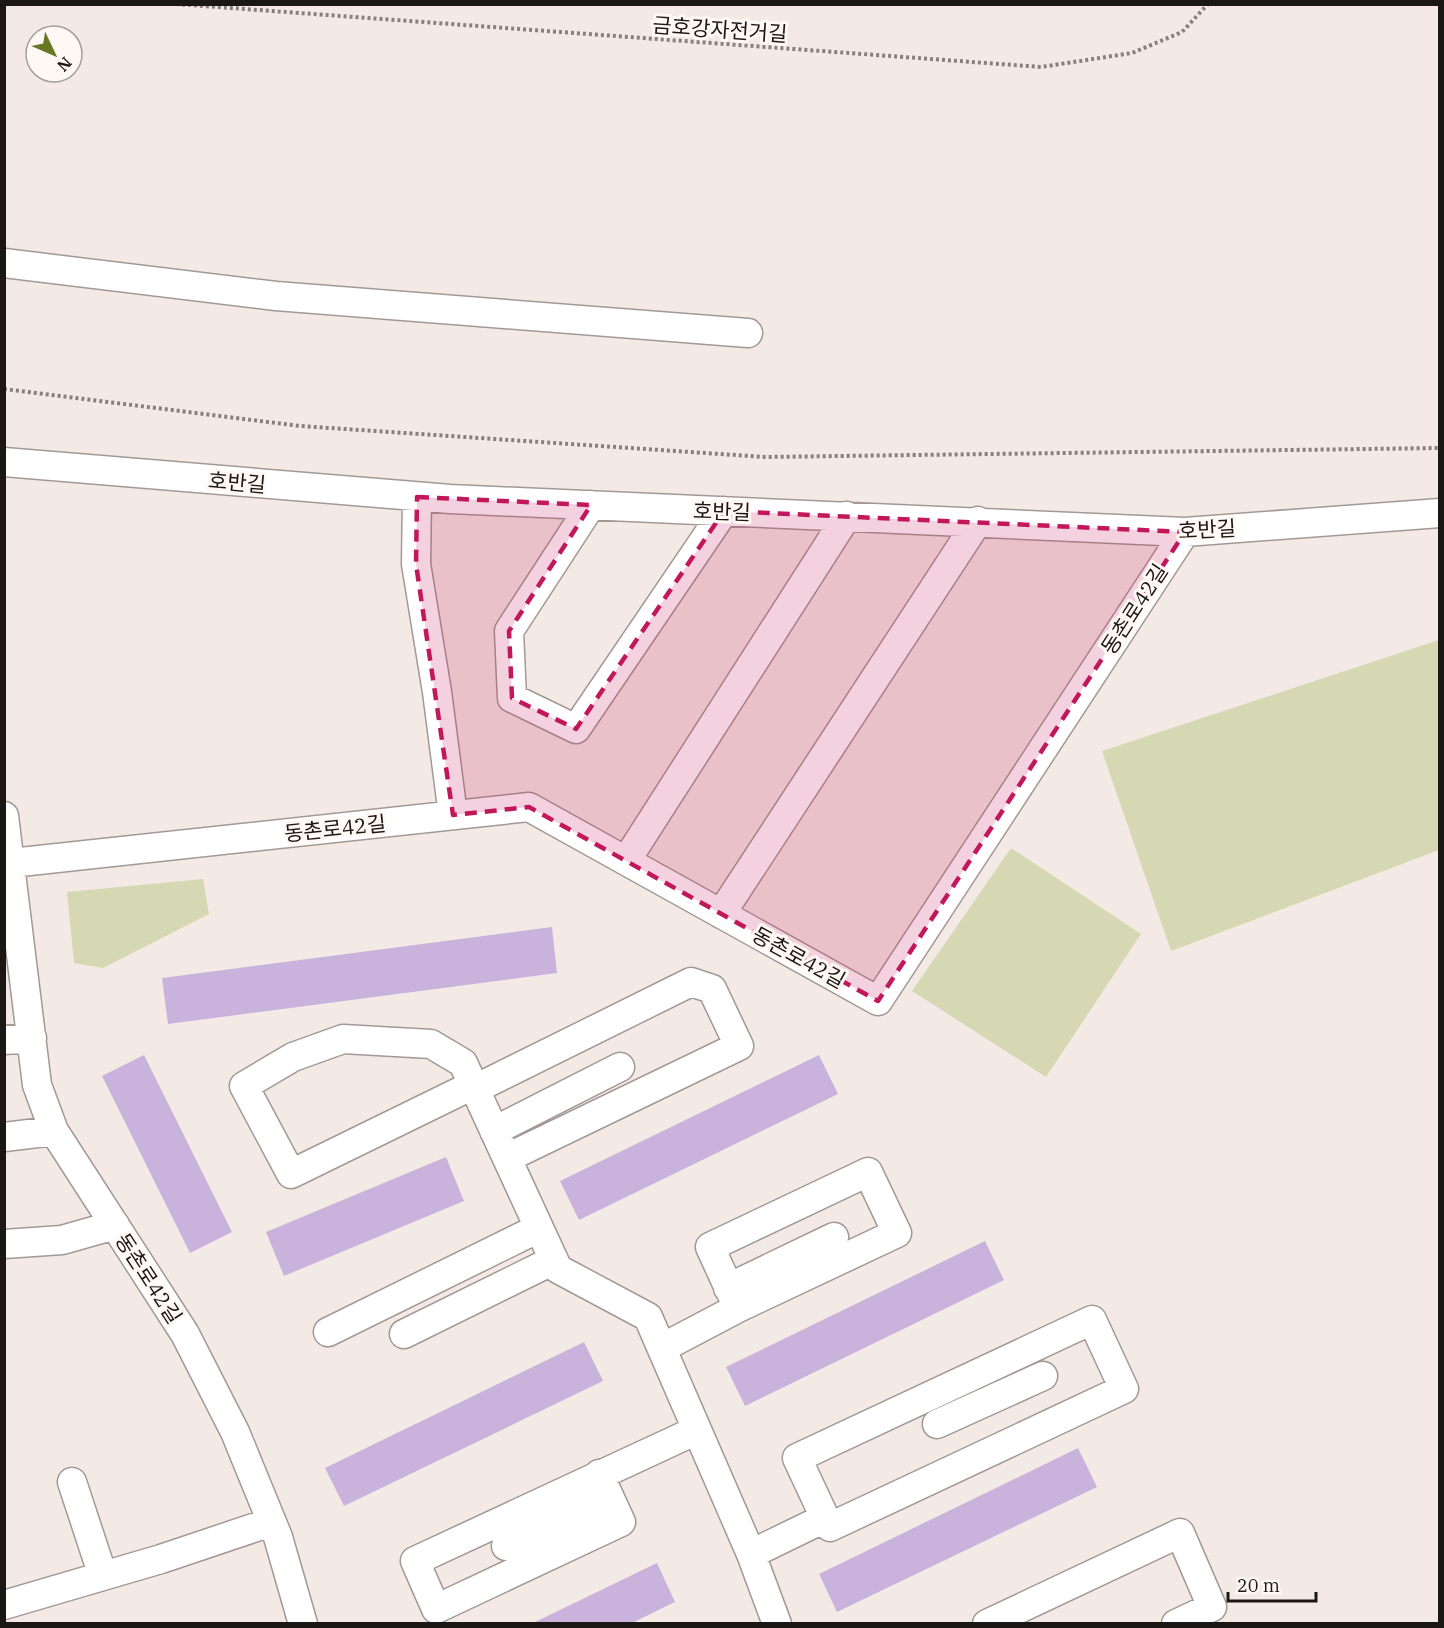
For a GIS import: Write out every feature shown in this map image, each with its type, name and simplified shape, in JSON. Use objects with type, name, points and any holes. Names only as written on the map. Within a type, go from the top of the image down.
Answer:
[{"type":"street","points":[[4,263],[276,296],[748,333]]},
{"type":"street","name":"호반길","points":[[4,462],[417,496],[1185,532],[1440,513]]},
{"type":"street","points":[[417,496],[416,564],[437,692],[453,815]]},
{"type":"street","points":[[591,505],[508,631],[512,698],[576,729],[724,511]]},
{"type":"street","points":[[626,861],[847,516]]},
{"type":"street","points":[[721,914],[978,522]]},
{"type":"street","name":"동촌로42길","points":[[303,1623],[271,1522],[235,1432],[185,1334],[54,1131],[18,1039],[12,934],[11,862],[529,807],[878,1001],[1185,532]]},
{"type":"street","points":[[4,816],[11,862]]},
{"type":"street","points":[[507,1158],[738,1046],[712,989],[691,982],[474,1087],[291,1174],[244,1086],[293,1057],[343,1039],[431,1044],[463,1063],[474,1087],[494,1131],[558,1269],[648,1317],[751,1554],[777,1623]]},
{"type":"street","points":[[494,1131],[620,1067]]},
{"type":"street","points":[[4,1137],[54,1131]]},
{"type":"street","points":[[868,1172],[897,1233],[733,1298],[710,1247],[868,1172]]},
{"type":"street","points":[[4,1244],[62,1240],[115,1225]]},
{"type":"street","points":[[328,1332],[539,1228]]},
{"type":"street","points":[[662,1348],[733,1298],[834,1238]]},
{"type":"street","points":[[404,1334],[554,1260]]},
{"type":"street","points":[[1092,1320],[1124,1389],[830,1527],[798,1458],[925,1398],[1092,1320]]},
{"type":"street","points":[[937,1424],[1043,1376]]},
{"type":"street","points":[[925,1398],[956,1468]]},
{"type":"street","points":[[506,1546],[697,1430]]},
{"type":"street","points":[[72,1482],[103,1576]]},
{"type":"street","points":[[604,1486],[621,1522],[436,1609],[415,1562],[604,1486]]},
{"type":"street","points":[[751,1554],[825,1518]]},
{"type":"street","points":[[4,1605],[161,1559],[271,1522]]},
{"type":"street","points":[[987,1623],[1180,1533],[1212,1607],[1176,1623]]},
{"type":"path","name":"금호강자전거길","points":[[176,4],[1041,67],[1132,54],[1182,32],[1208,4]]},
{"type":"path","points":[[4,389],[300,426],[765,457],[1440,448]]},
{"type":"highlighted area","points":[[417,497],[591,505],[509,631],[512,698],[576,729],[724,511],[1185,532],[878,1001],[529,807],[453,815],[416,564]]},
{"type":"green space","points":[[1439,640],[1439,850],[1171,951],[1102,751]]},
{"type":"green space","points":[[1011,848],[1141,934],[1046,1077],[912,991]]},
{"type":"green space","points":[[203,879],[209,914],[103,968],[74,963],[67,892]]},
{"type":"building","points":[[552,927],[557,973],[168,1024],[162,978]]},
{"type":"building","points":[[144,1055],[232,1232],[190,1253],[102,1076]]},
{"type":"building","points":[[819,1055],[838,1094],[579,1220],[560,1181]]},
{"type":"building","points":[[446,1157],[464,1201],[284,1276],[266,1232]]},
{"type":"building","points":[[985,1241],[1004,1280],[745,1406],[726,1367]]},
{"type":"building","points":[[584,1342],[603,1381],[344,1506],[325,1468]]},
{"type":"building","points":[[1078,1448],[1097,1487],[837,1612],[819,1574]]},
{"type":"building","points":[[657,1563],[675,1602],[630,1624],[531,1624]]}]
